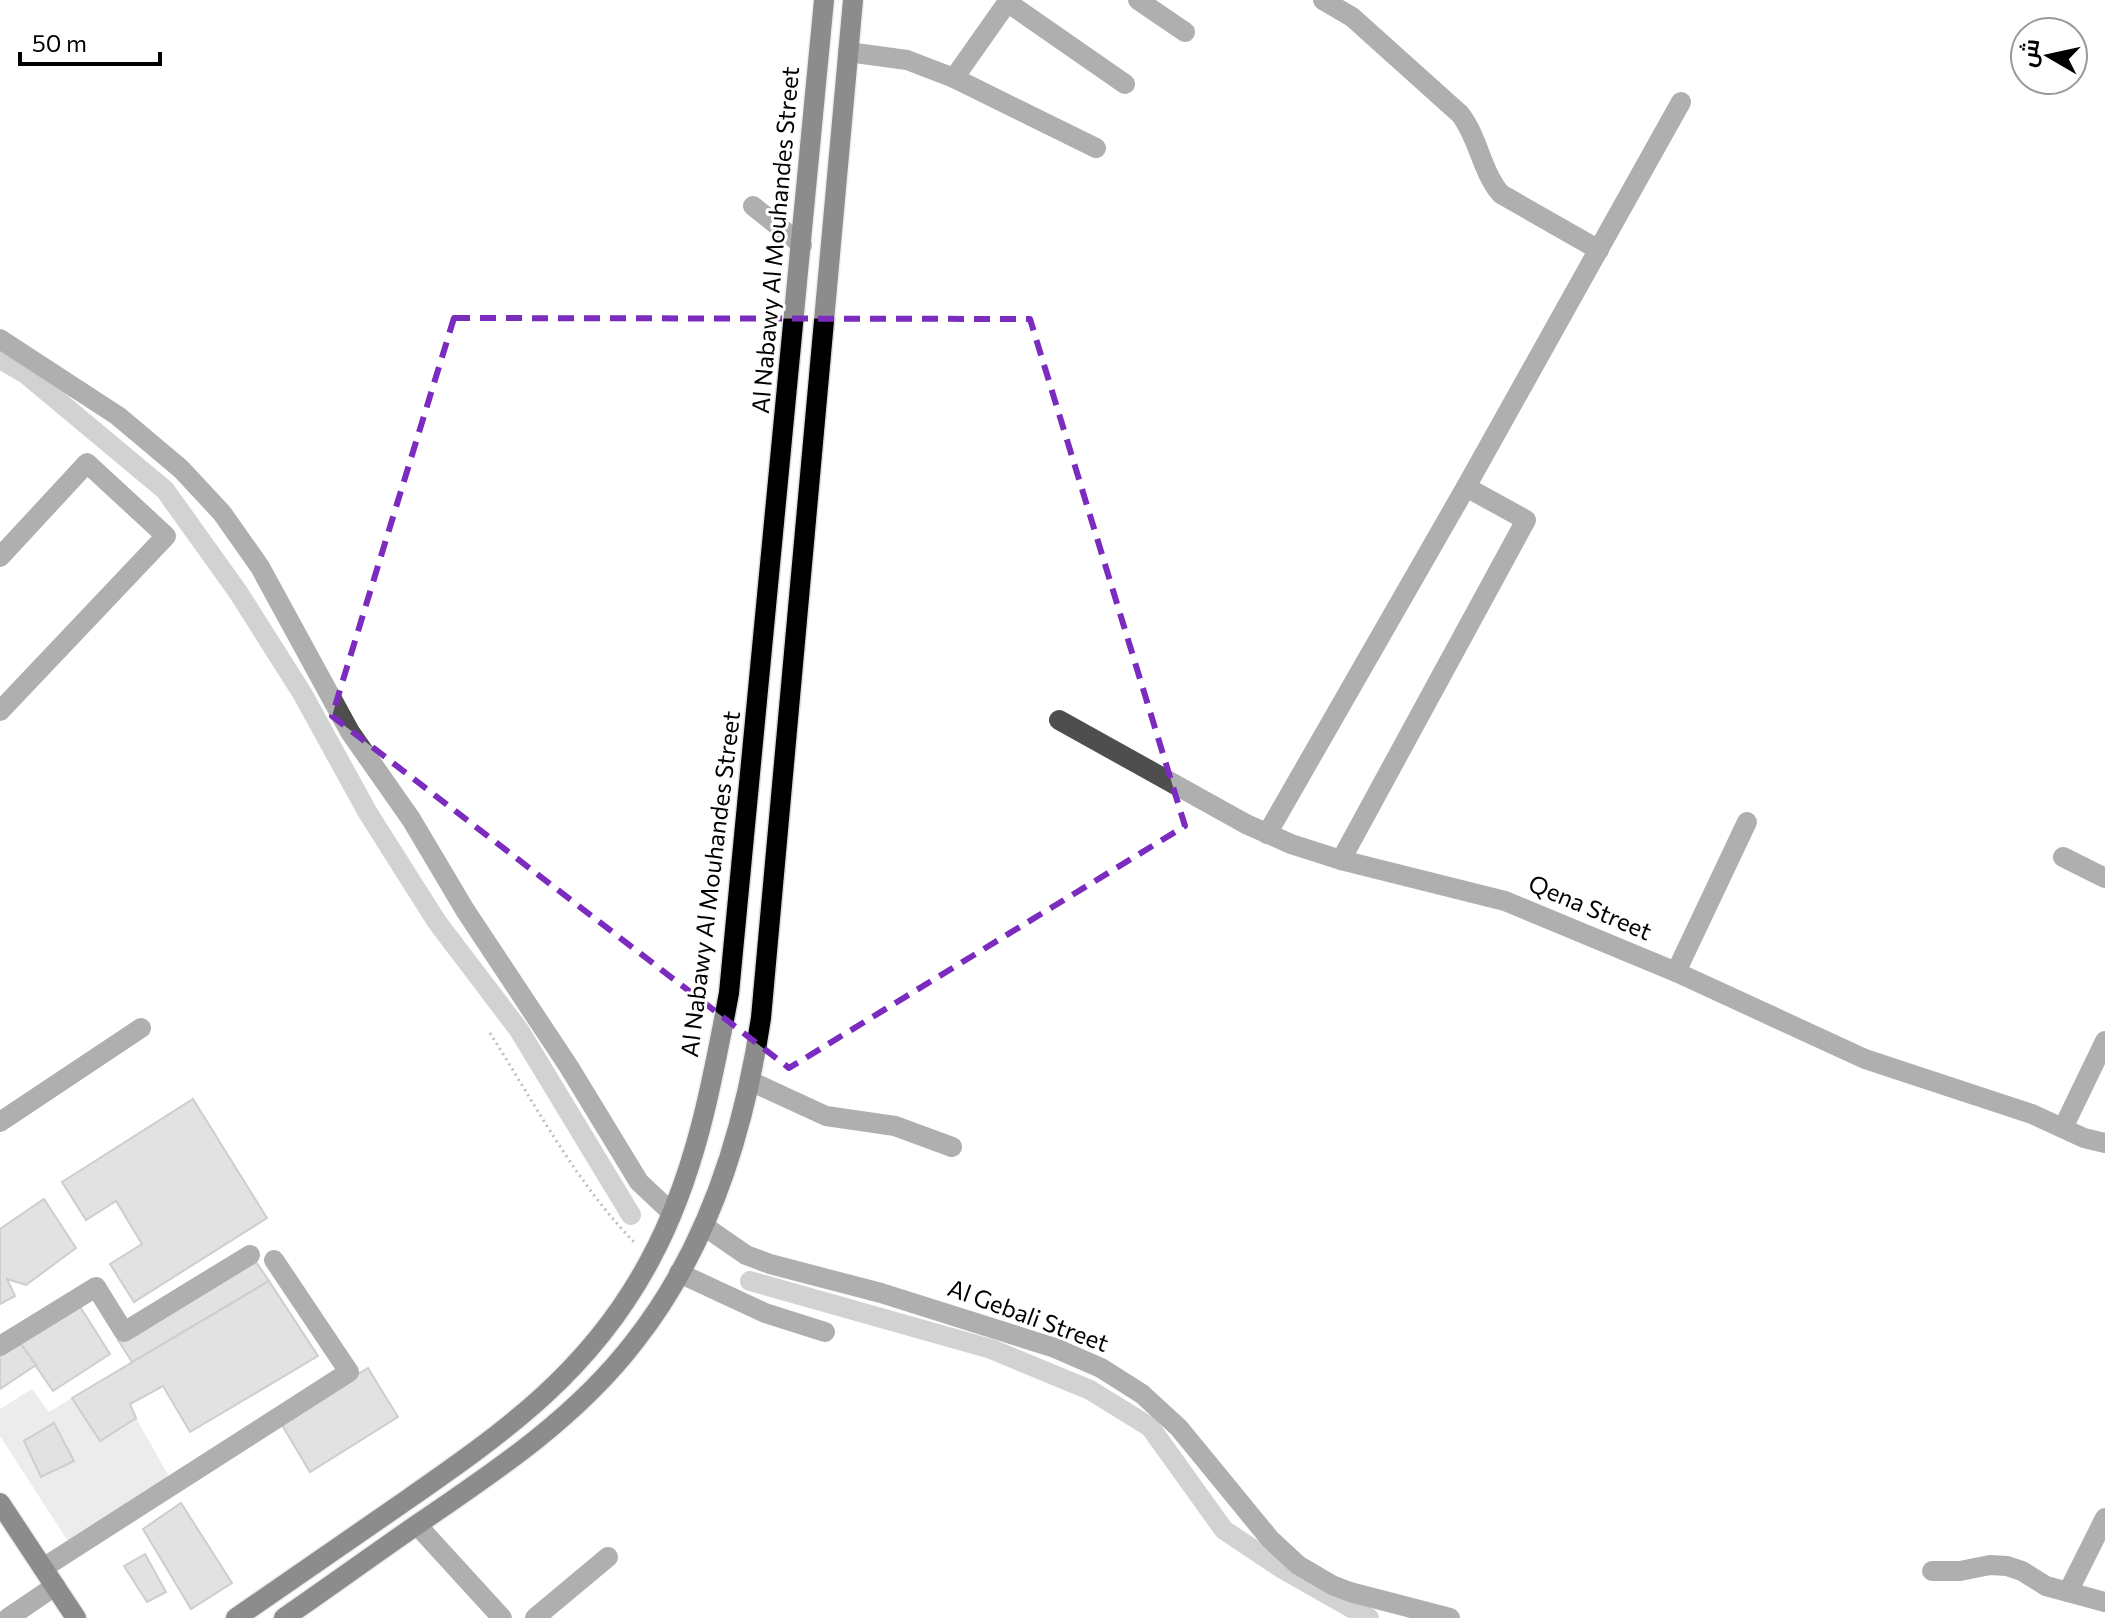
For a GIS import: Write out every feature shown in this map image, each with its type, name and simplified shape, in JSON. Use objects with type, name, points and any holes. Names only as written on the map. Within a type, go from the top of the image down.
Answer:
[{"type":"main road","name":"Al Nabawy Al Mouhandes Street","points":[[236,1618],[492,1440],[571,1371],[635,1286],[651,1259],[685,1179],[714,1075],[729,993],[824,0]]},
{"type":"main road","points":[[284,1618],[514,1458],[569,1412],[634,1343],[679,1273],[704,1226],[738,1134],[752,1082],[761,1018],[853,0]]},
{"type":"main road","points":[[753,760],[769,765],[785,762]]},
{"type":"main road","points":[[748,812],[765,807],[780,814]]},
{"type":"main road","points":[[0,1503],[76,1618]]},
{"type":"street","points":[[1138,0],[1185,32]]},
{"type":"street","points":[[1323,0],[1352,17],[1460,114],[1471,128],[1493,185],[1501,194],[1599,250]]},
{"type":"street","points":[[954,78],[1008,1],[1125,84]]},
{"type":"street","points":[[848,52],[907,60],[954,78],[1096,148]]},
{"type":"street","points":[[1267,834],[1681,102]]},
{"type":"street","points":[[753,206],[802,245]]},
{"type":"street","points":[[0,339],[118,416],[181,469],[222,513],[260,567],[350,732],[411,819],[465,910],[599,1114],[626,1163],[639,1182],[672,1213]]},
{"type":"street","points":[[0,557],[87,463],[166,536],[0,711]]},
{"type":"street","points":[[1341,860],[1526,520],[1466,487]]},
{"type":"street","name":"Qena Street","points":[[1059,720],[1267,834],[1341,860],[1494,897],[1676,972],[1873,1063],[2032,1114],[2084,1138],[2105,1143]]},
{"type":"street","points":[[1676,972],[1747,822]]},
{"type":"street","points":[[2063,857],[2105,878]]},
{"type":"street","points":[[0,1122],[141,1028]]},
{"type":"street","points":[[2063,1128],[2105,1041]]},
{"type":"street","points":[[752,1082],[826,1116],[895,1126],[952,1147]]},
{"type":"street","name":"Al Gebali Street","points":[[704,1226],[758,1260],[881,1293],[1055,1348],[1101,1368],[1142,1394],[1179,1428],[1270,1539],[1298,1565],[1350,1592],[1450,1618]]},
{"type":"street","points":[[0,1346],[96,1287],[124,1332],[250,1255]]},
{"type":"street","points":[[43,1568],[349,1372],[274,1260]]},
{"type":"street","points":[[679,1273],[765,1313],[825,1332]]},
{"type":"street","points":[[2068,1592],[2105,1518]]},
{"type":"street","points":[[417,1525],[502,1618]]},
{"type":"street","points":[[535,1618],[608,1557]]},
{"type":"street","points":[[1932,1571],[2007,1566],[2095,1606]]},
{"type":"street","points":[[8,1618],[55,1586]]},
{"type":"path","points":[[490,1033],[585,1182],[619,1226],[651,1259]]},
{"type":"highlighted area","points":[[454,318],[1030,319],[1185,826],[789,1068],[332,716]]},
{"type":"shaded area","points":[[32,1389],[49,1412],[72,1398],[100,1440],[136,1418],[171,1480],[71,1546],[0,1436],[0,1409]]},
{"type":"building","points":[[193,1099],[267,1218],[134,1302],[110,1264],[142,1244],[116,1201],[86,1220],[62,1182]]},
{"type":"building","points":[[44,1199],[76,1248],[26,1285],[7,1279],[15,1296],[0,1304],[0,1229]]},
{"type":"building","points":[[256,1262],[269,1281],[132,1362],[118,1340]]},
{"type":"building","points":[[269,1281],[318,1356],[190,1432],[163,1386],[130,1404],[136,1418],[100,1441],[72,1398]]},
{"type":"building","points":[[79,1305],[110,1354],[53,1391],[20,1343]]},
{"type":"building","points":[[20,1343],[36,1365],[0,1389],[0,1356]]},
{"type":"building","points":[[368,1368],[398,1417],[310,1472],[279,1420]]},
{"type":"building","points":[[54,1423],[74,1461],[41,1477],[24,1441]]},
{"type":"building","points":[[181,1503],[232,1583],[191,1609],[143,1529]]},
{"type":"building","points":[[145,1554],[166,1592],[147,1602],[124,1566]]},
{"type":"waterway","points":[[0,359],[26,374],[165,490],[238,592],[302,693],[368,813],[437,922],[519,1030],[631,1215]]},
{"type":"waterway","points":[[750,1281],[991,1349],[1090,1390],[1150,1427],[1224,1530],[1281,1568],[1369,1618]]}]
